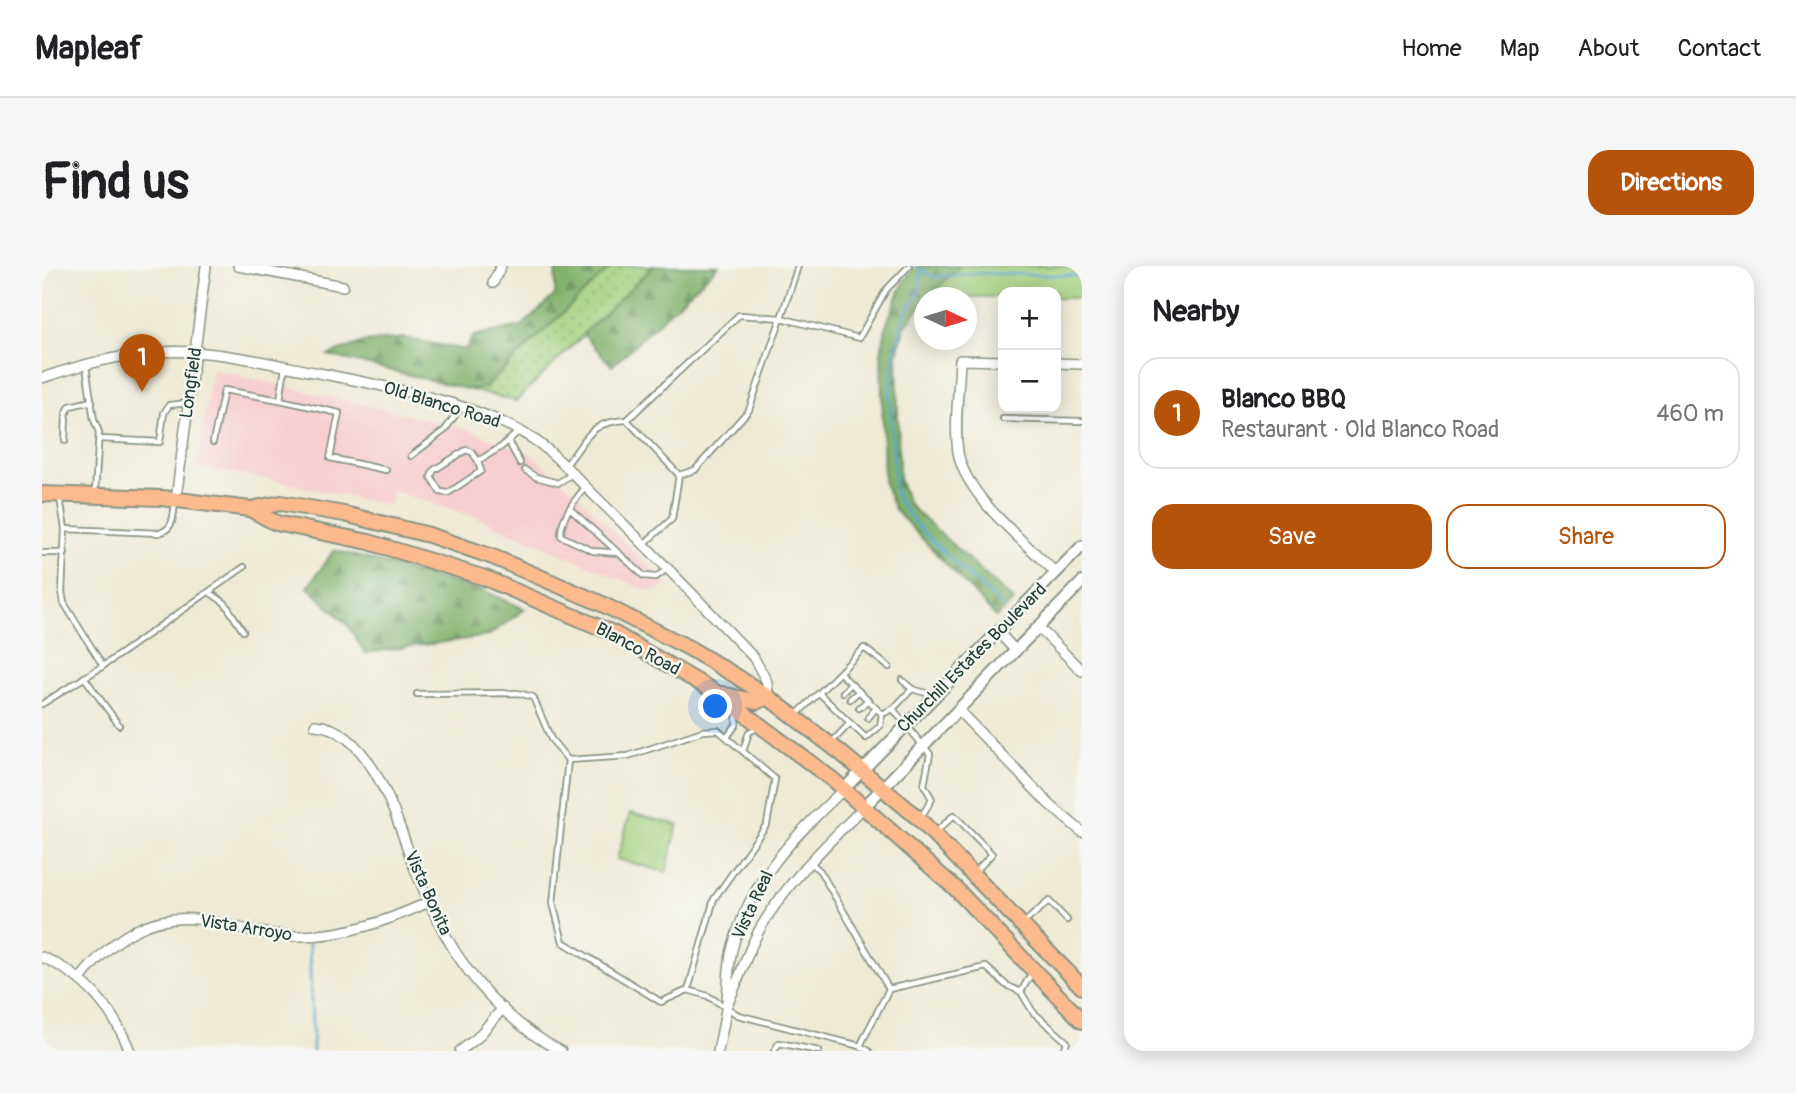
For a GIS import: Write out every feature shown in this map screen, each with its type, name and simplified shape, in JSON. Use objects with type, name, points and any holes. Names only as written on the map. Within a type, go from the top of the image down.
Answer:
[{"type":"main road","name":"Blanco Road","points":[[42,494],[176,499],[250,509],[281,503],[344,514],[429,535],[548,579],[689,648],[768,697],[830,744],[919,819],[1082,987]]},
{"type":"main road","name":"Blanco Road","points":[[250,509],[276,523],[369,542],[485,578],[615,634],[717,693],[844,789],[955,888],[1082,1021]]},
{"type":"main road","points":[[717,693],[736,695],[756,702],[768,697]]},
{"type":"main road","points":[[955,888],[970,872]]},
{"type":"main road","points":[[1033,970],[1050,954]]},
{"type":"street","name":"Longfield","points":[[176,499],[206,266]]},
{"type":"street","points":[[238,266],[343,286]]},
{"type":"street","points":[[493,283],[501,266]]},
{"type":"street","name":"Old Blanco Road","points":[[42,377],[86,365],[160,352],[218,353],[412,394],[482,414],[537,441],[644,544],[754,658],[767,682],[768,697]]},
{"type":"street","points":[[998,361],[960,360],[957,436],[963,469],[983,500],[1056,573]]},
{"type":"street","points":[[1061,363],[1082,364]]},
{"type":"street","name":"Churchill Estates Boulevard","points":[[844,789],[1082,546]]},
{"type":"street","name":"Churchill Estates Boulevard","points":[[864,807],[1082,582]]},
{"type":"street","points":[[1039,628],[1082,671]]},
{"type":"street","points":[[998,632],[1016,651]]},
{"type":"street","points":[[958,710],[1049,804],[1082,832]]},
{"type":"street","name":"Vista Bonita","points":[[315,725],[340,733],[357,750],[382,784],[429,902],[457,954],[519,1024],[561,1051]]},
{"type":"street","name":"Vista Real","points":[[718,1051],[732,949],[757,887],[792,839],[844,789]]},
{"type":"street","name":"Vista Real","points":[[726,1007],[760,928],[788,887],[809,861],[864,807]]},
{"type":"street","name":"Vista Arroyo","points":[[80,979],[115,942],[136,930],[159,922],[196,919],[254,932],[302,936],[356,930],[429,902]]},
{"type":"street","points":[[42,957],[80,979],[99,999],[116,1021],[130,1051]]},
{"type":"street","points":[[460,1051],[477,1038],[503,1009]]},
{"type":"lane","points":[[679,475],[695,470],[749,410],[798,266]]},
{"type":"lane","points":[[525,470],[536,477],[558,483],[597,426],[608,421],[628,420],[739,315],[781,318],[859,338],[886,290],[909,266]]},
{"type":"lane","points":[[86,365],[99,439],[95,495]]},
{"type":"lane","points":[[280,400],[285,366]]},
{"type":"lane","points":[[213,442],[224,390],[339,413],[330,458],[386,470]]},
{"type":"lane","points":[[65,441],[66,414],[70,406],[92,401]]},
{"type":"lane","points":[[99,439],[160,442],[164,413],[169,405],[188,403]]},
{"type":"lane","points":[[411,456],[445,430],[460,408]]},
{"type":"lane","points":[[1003,419],[1082,421]]},
{"type":"lane","points":[[628,420],[679,475]]},
{"type":"lane","points":[[478,461],[519,431]]},
{"type":"lane","points":[[508,441],[520,463]]},
{"type":"lane","points":[[466,450],[472,452],[478,461],[481,471],[448,493],[440,492],[431,477],[434,470],[466,450]]},
{"type":"lane","points":[[644,544],[672,519],[679,475]]},
{"type":"lane","points":[[586,487],[570,509],[561,527],[561,536],[593,551],[620,553]]},
{"type":"lane","points":[[60,494],[65,530],[62,592],[64,603],[103,666]]},
{"type":"lane","points":[[65,530],[167,531],[172,525],[176,499]]},
{"type":"lane","points":[[570,509],[644,576],[656,577],[668,568]]},
{"type":"lane","points":[[42,553],[65,553]]},
{"type":"lane","points":[[42,704],[103,666],[244,567]]},
{"type":"lane","points":[[209,592],[225,603],[243,631]]},
{"type":"lane","points":[[794,717],[864,648],[889,667]]},
{"type":"lane","points":[[840,673],[882,714]]},
{"type":"lane","points":[[84,677],[119,725]]},
{"type":"lane","points":[[902,680],[912,689],[934,695]]},
{"type":"lane","points":[[842,692],[851,684]]},
{"type":"lane","points":[[882,714],[892,709],[912,689]]},
{"type":"lane","points":[[850,699],[859,691]]},
{"type":"lane","points":[[819,692],[839,708],[866,738],[880,726],[882,714]]},
{"type":"lane","points":[[417,694],[519,693],[533,697],[551,739],[568,760],[553,903],[563,942],[661,1002],[688,990],[708,996],[738,1015],[860,1046],[869,1051]]},
{"type":"lane","points":[[830,703],[835,698]]},
{"type":"lane","points":[[859,708],[868,700]]},
{"type":"lane","points":[[727,737],[736,726],[737,708]]},
{"type":"lane","points":[[868,718],[876,708]]},
{"type":"lane","points":[[892,709],[930,754],[924,785],[932,799],[919,819]]},
{"type":"lane","points":[[830,744],[849,719]]},
{"type":"lane","points":[[743,751],[749,732],[761,726]]},
{"type":"lane","points":[[568,760],[628,756],[703,731],[718,730],[775,779],[767,824],[714,899],[688,990]]},
{"type":"lane","points":[[934,834],[954,815],[992,853],[970,872]]},
{"type":"lane","points":[[809,861],[820,871],[889,989]]},
{"type":"lane","points":[[1021,925],[1049,901],[1067,920]]},
{"type":"lane","points":[[889,989],[986,968],[1006,985],[1021,992],[1033,1012],[1068,1042],[1064,1051]]},
{"type":"lane","points":[[1021,992],[1033,970]]},
{"type":"lane","points":[[860,1046],[889,989]]},
{"type":"lane","points":[[774,1051],[779,1043],[819,1051]]},
{"type":"shaded area","points":[[212,369],[470,430],[533,455],[580,497],[668,586],[651,592],[478,518],[392,491],[390,506],[258,477],[197,468]]},
{"type":"green space","points":[[556,266],[612,266],[484,388],[466,389],[328,355],[364,342],[404,338],[465,350],[474,336],[522,326],[555,295]]},
{"type":"green space","points":[[612,266],[654,266],[516,401],[466,389],[484,388]]},
{"type":"green space","points":[[654,266],[718,266],[612,366],[583,334]]},
{"type":"green space","points":[[916,266],[960,266],[938,287],[914,287],[914,315],[905,326],[897,353],[899,479],[909,505],[1014,601],[996,617],[895,510],[884,483],[881,353],[887,323],[904,281]]},
{"type":"green space","points":[[960,266],[1082,266],[1082,298],[1061,298],[1061,287],[998,287],[998,297],[977,297],[977,287],[938,287]]},
{"type":"green space","points":[[334,550],[482,590],[525,609],[488,636],[365,653],[347,624],[308,587]]},
{"type":"green space","points":[[630,813],[678,825],[666,872],[617,859]]},
{"type":"waterway","points":[[917,266],[934,277],[981,273],[1082,276]]},
{"type":"waterway","points":[[922,270],[919,292],[905,315],[894,356],[890,396],[895,493],[914,522],[928,537],[1003,607]]},
{"type":"waterway","points":[[309,944],[313,1051]]},
{"type":"place","name":"Blanco BBQ","points":[[142,392]]}]
